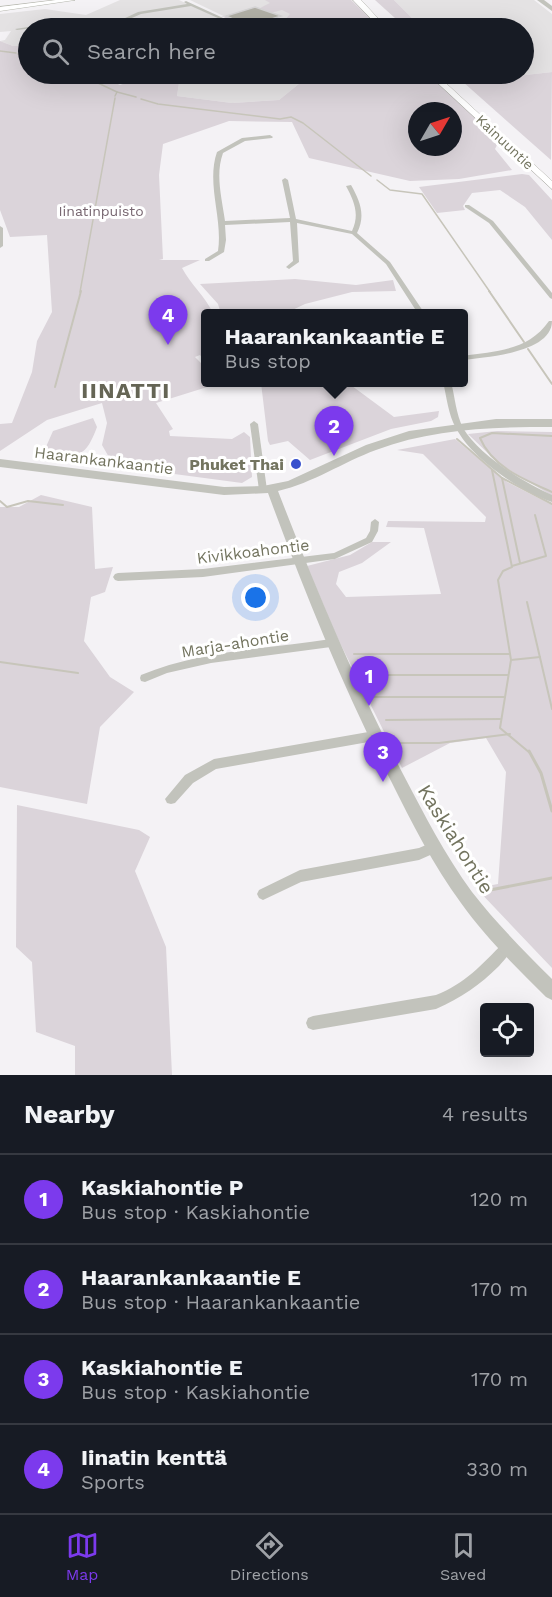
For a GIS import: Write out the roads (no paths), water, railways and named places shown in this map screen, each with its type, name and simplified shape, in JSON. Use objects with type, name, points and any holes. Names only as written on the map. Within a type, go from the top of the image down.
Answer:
[{"type":"highway","points":[[357,0],[374,18]]},
{"type":"highway","points":[[363,0],[380,18]]},
{"type":"highway","name":"Kainuuntie","points":[[443,84],[552,186]]},
{"type":"highway","name":"Kainuuntie","points":[[449,84],[552,180]]},
{"type":"main road","points":[[0,9],[56,0]]},
{"type":"main road","points":[[0,9],[72,0]]},
{"type":"street","points":[[184,0],[189,5],[220,18]]},
{"type":"street","points":[[540,0],[552,9]]},
{"type":"street","points":[[129,18],[140,13],[189,5]]},
{"type":"street","points":[[207,260],[221,252],[224,223],[215,168],[220,152],[244,139],[270,137]]},
{"type":"street","points":[[285,180],[293,220],[296,262],[289,267]]},
{"type":"street","points":[[349,186],[361,210],[360,222],[354,233]]},
{"type":"street","points":[[467,206],[491,222],[552,297]]},
{"type":"street","points":[[224,223],[293,220],[354,233],[387,263],[419,309]]},
{"type":"street","points":[[0,228],[0,246]]},
{"type":"street","points":[[468,357],[511,351],[532,344],[543,337],[552,323]]},
{"type":"street","points":[[448,387],[461,432],[495,465],[518,481],[552,499]]},
{"type":"street","name":"Haarankankaantie","points":[[0,463],[224,491],[268,490],[291,484],[370,448],[413,434],[460,426],[552,423]]},
{"type":"street","name":"Kaskiahontie","points":[[254,424],[268,490],[331,643],[374,736],[433,848],[466,897],[507,947],[552,991]]},
{"type":"street","name":"Kivikkoahontie","points":[[118,577],[191,574],[335,556],[357,547],[372,536],[375,522]]},
{"type":"street","name":"Marja-ahontie","points":[[145,678],[161,670],[209,660],[331,643]]},
{"type":"street","points":[[171,799],[189,779],[214,764],[374,736]]},
{"type":"street","points":[[262,894],[300,876],[419,854],[433,848]]},
{"type":"street","points":[[314,1023],[448,998],[464,990],[507,947]]},
{"type":"waterway","points":[[0,51],[16,53]]},
{"type":"waterway","points":[[100,84],[117,92]]},
{"type":"waterway","points":[[115,96],[117,92]]},
{"type":"waterway","points":[[117,92],[136,97]]},
{"type":"waterway","points":[[80,292],[115,98]]},
{"type":"waterway","points":[[141,99],[158,104],[280,119],[291,117],[303,123],[371,176]]},
{"type":"waterway","points":[[377,180],[390,190],[422,194],[490,292]]},
{"type":"waterway","points":[[55,387],[81,291]]},
{"type":"waterway","points":[[489,291],[524,342]]},
{"type":"waterway","points":[[528,349],[552,384]]},
{"type":"waterway","points":[[552,436],[492,433],[480,438],[485,448],[501,465],[552,492]]},
{"type":"waterway","points":[[457,439],[502,478]]},
{"type":"waterway","points":[[492,470],[512,567],[503,571],[498,580],[511,660]]},
{"type":"waterway","points":[[502,478],[552,504]]},
{"type":"waterway","points":[[502,478],[520,563]]},
{"type":"waterway","points":[[0,501],[7,507],[28,501],[63,505]]},
{"type":"waterway","points":[[512,566],[546,556],[535,515]]},
{"type":"waterway","points":[[527,602],[540,657]]},
{"type":"waterway","points":[[354,654],[510,654]]},
{"type":"waterway","points":[[511,660],[540,657]]},
{"type":"waterway","points":[[540,657],[552,709]]},
{"type":"waterway","points":[[508,734],[500,728],[511,660]]},
{"type":"waterway","points":[[0,662],[78,673]]},
{"type":"waterway","points":[[360,675],[508,675]]},
{"type":"waterway","points":[[374,697],[504,697]]},
{"type":"waterway","points":[[386,720],[500,719]]},
{"type":"waterway","points":[[393,743],[439,743],[508,734]]},
{"type":"waterway","points":[[508,734],[530,753]]},
{"type":"waterway","points":[[529,751],[541,773],[552,811]]},
{"type":"waterway","points":[[485,891],[552,878]]},
{"type":"place","name":"Iinatin kenttä","points":[[168,345]]},
{"type":"place","name":"Haarankankaantie E","points":[[334,456]]},
{"type":"place","name":"Phuket Thai","points":[[296,464]]},
{"type":"place","name":"Kaskiahontie P","points":[[369,706]]},
{"type":"place","name":"Kaskiahontie E","points":[[383,782]]},
{"type":"district","name":"IINATTI","points":[[126,390]]},
{"type":"park label","name":"Iinatinpuisto","points":[[101,211]]}]
